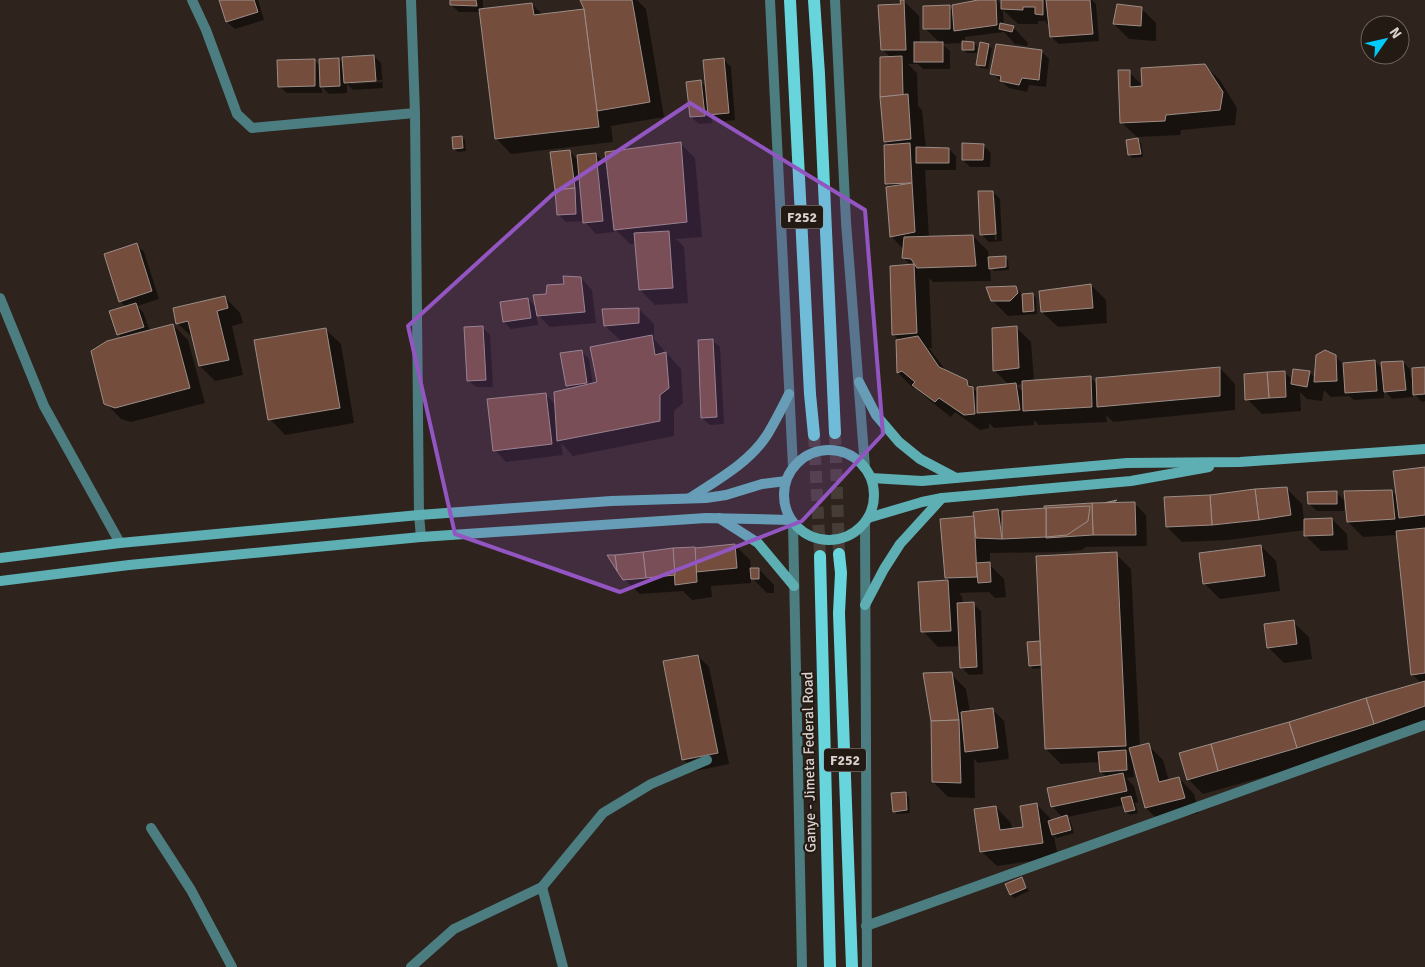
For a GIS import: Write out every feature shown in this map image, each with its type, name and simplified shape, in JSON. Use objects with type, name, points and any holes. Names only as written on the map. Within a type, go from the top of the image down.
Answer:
[{"type":"main road","name":"F252","points":[[790,0],[810,394],[814,435]]},
{"type":"main road","name":"F252","points":[[814,0],[835,433]]},
{"type":"main road","points":[[859,382],[876,415],[899,442],[920,459],[957,478]]},
{"type":"main road","points":[[690,498],[742,463],[758,447],[789,394]]},
{"type":"main road","points":[[871,478],[913,481],[1127,463],[1240,462],[1425,449]]},
{"type":"main road","points":[[823,450],[835,450],[847,454],[866,468],[874,490],[874,502],[867,521],[856,532],[846,538],[835,541],[823,540],[801,532],[787,512],[784,501],[786,481],[793,467],[812,453],[823,450]]},
{"type":"main road","points":[[867,521],[922,502],[942,498],[1131,481],[1240,462]]},
{"type":"main road","points":[[0,558],[120,543],[419,515],[726,495],[762,484],[786,481]]},
{"type":"main road","points":[[866,605],[884,569],[900,544],[942,498]]},
{"type":"main road","points":[[0,581],[129,565],[421,537],[719,518],[792,521]]},
{"type":"main road","points":[[719,518],[758,543],[794,586]]},
{"type":"main road","name":"F252","points":[[839,554],[839,613],[852,967]]},
{"type":"main road","name":"Ganye - Jimeta Federal Road","points":[[820,556],[830,967]]},
{"type":"street","points":[[192,0],[206,30],[237,114],[252,128],[415,112]]},
{"type":"street","points":[[410,0],[415,112],[419,515],[421,537]]},
{"type":"street","points":[[770,0],[793,467]]},
{"type":"street","points":[[835,0],[846,222],[866,468]]},
{"type":"street","points":[[0,298],[44,406],[120,543]]},
{"type":"street","points":[[792,521],[802,967]]},
{"type":"street","points":[[867,521],[867,967]]},
{"type":"street","points":[[866,926],[1425,725]]},
{"type":"street","points":[[411,967],[454,929],[542,887],[603,813],[651,784],[706,760]]},
{"type":"street","points":[[151,828],[191,890],[232,967]]},
{"type":"street","points":[[542,887],[563,967]]},
{"type":"highlighted area","points":[[690,103],[865,210],[883,434],[802,521],[620,592],[455,534],[408,326],[553,194]]},
{"type":"building","points":[[219,0],[254,0],[258,12],[226,22]]},
{"type":"building","points":[[450,0],[476,0],[477,6],[450,5]]},
{"type":"building","points":[[580,0],[632,0],[650,102],[597,111],[584,9]]},
{"type":"building","points":[[900,0],[904,0],[906,50],[881,50],[878,5],[901,4]]},
{"type":"building","points":[[978,0],[996,0],[997,25],[954,31],[952,5]]},
{"type":"building","points":[[1001,0],[1043,0],[1043,15],[1035,14],[1035,7],[1023,7],[1023,10],[1001,9]]},
{"type":"building","points":[[1046,0],[1090,0],[1093,34],[1050,37]]},
{"type":"building","points":[[532,3],[534,15],[584,9],[599,127],[495,139],[479,9]]},
{"type":"building","points":[[1117,4],[1142,7],[1141,26],[1113,24]]},
{"type":"building","points":[[950,5],[950,29],[923,29],[923,6]]},
{"type":"building","points":[[1000,23],[1014,26],[1012,32],[999,29]]},
{"type":"building","points":[[962,41],[974,42],[974,50],[962,50]]},
{"type":"building","points":[[914,42],[943,42],[943,62],[914,62]]},
{"type":"building","points":[[980,42],[989,44],[985,66],[976,65]]},
{"type":"building","points":[[996,44],[1042,50],[1039,80],[1022,78],[1019,85],[1000,81],[1001,76],[990,74]]},
{"type":"building","points":[[374,55],[376,81],[344,83],[342,57]]},
{"type":"building","points":[[902,56],[903,95],[880,97],[880,57]]},
{"type":"building","points":[[339,58],[340,86],[320,87],[319,59]]},
{"type":"building","points":[[724,58],[729,113],[708,115],[703,60]]},
{"type":"building","points":[[315,59],[315,86],[278,87],[277,60]]},
{"type":"building","points":[[1205,64],[1223,92],[1220,110],[1166,115],[1165,121],[1120,123],[1118,70],[1130,70],[1130,87],[1142,86],[1141,68]]},
{"type":"building","points":[[701,80],[705,116],[690,117],[686,82]]},
{"type":"building","points":[[908,94],[911,139],[884,142],[880,97]]},
{"type":"building","points":[[462,136],[463,148],[453,149],[452,137]]},
{"type":"building","points":[[1138,138],[1141,154],[1128,155],[1126,140]]},
{"type":"building","points":[[681,142],[687,222],[614,230],[605,152]]},
{"type":"building","points":[[910,143],[912,183],[885,184],[884,145]]},
{"type":"building","points":[[962,143],[984,144],[983,160],[962,160]]},
{"type":"building","points":[[916,147],[949,148],[949,163],[916,163]]},
{"type":"building","points":[[570,150],[575,188],[555,190],[550,152]]},
{"type":"building","points":[[596,153],[603,221],[583,223],[577,155]]},
{"type":"building","points":[[912,183],[915,232],[890,237],[886,187]]},
{"type":"building","points":[[575,188],[576,214],[557,215],[555,190]]},
{"type":"building","points":[[978,191],[993,191],[996,234],[980,235]]},
{"type":"building","points":[[669,231],[673,288],[639,290],[634,233]]},
{"type":"building","points":[[973,235],[976,266],[917,268],[911,259],[902,258],[904,237]]},
{"type":"building","points":[[137,243],[152,291],[119,302],[104,254]]},
{"type":"building","points":[[1006,256],[1006,267],[989,269],[988,257]]},
{"type":"building","points":[[914,264],[917,333],[892,335],[890,266]]},
{"type":"building","points":[[563,276],[581,277],[585,312],[537,316],[533,295],[546,294],[547,285],[564,284]]},
{"type":"building","points":[[1091,284],[1093,308],[1041,312],[1039,291]]},
{"type":"building","points":[[1016,286],[1018,293],[1010,301],[991,301],[986,287]]},
{"type":"building","points":[[1033,293],[1034,311],[1023,312],[1022,294]]},
{"type":"building","points":[[225,296],[228,308],[217,311],[229,360],[199,366],[188,321],[176,324],[173,308]]},
{"type":"building","points":[[528,298],[531,318],[503,322],[500,302]]},
{"type":"building","points":[[136,303],[144,327],[117,335],[109,311]]},
{"type":"building","points":[[639,308],[639,323],[604,326],[602,309]]},
{"type":"building","points":[[173,324],[190,388],[115,408],[104,404],[91,351],[107,341]]},
{"type":"building","points":[[483,326],[486,380],[467,381],[464,327]]},
{"type":"building","points":[[1017,326],[1019,368],[993,371],[992,328]]},
{"type":"building","points":[[326,328],[340,408],[268,420],[254,340]]},
{"type":"building","points":[[652,335],[655,355],[666,352],[669,388],[660,395],[660,421],[557,441],[554,392],[597,382],[590,347]]},
{"type":"building","points":[[918,336],[939,367],[967,380],[968,386],[973,387],[975,414],[964,415],[939,398],[935,402],[912,385],[915,382],[902,371],[897,373],[896,340]]},
{"type":"building","points":[[713,339],[717,417],[701,418],[698,340]]},
{"type":"building","points":[[582,350],[587,383],[566,386],[560,353]]},
{"type":"building","points":[[1325,350],[1336,355],[1337,381],[1314,382],[1316,355]]},
{"type":"building","points":[[1375,360],[1377,391],[1345,393],[1343,363]]},
{"type":"building","points":[[1403,361],[1406,390],[1384,392],[1381,362]]},
{"type":"building","points":[[1220,367],[1220,396],[1097,407],[1096,378]]},
{"type":"building","points":[[1425,367],[1425,394],[1413,395],[1412,368]]},
{"type":"building","points":[[1293,369],[1310,371],[1307,387],[1291,384]]},
{"type":"building","points":[[1285,371],[1286,397],[1269,398],[1267,372]]},
{"type":"building","points":[[1267,372],[1269,398],[1245,400],[1244,374]]},
{"type":"building","points":[[1091,376],[1092,407],[1023,411],[1022,381]]},
{"type":"building","points":[[1016,383],[1020,410],[977,413],[977,387]]},
{"type":"building","points":[[546,393],[552,444],[493,451],[487,399]]},
{"type":"building","points":[[1425,467],[1425,515],[1399,518],[1393,471]]},
{"type":"building","points":[[1287,487],[1291,515],[1259,520],[1255,489]]},
{"type":"building","points":[[1255,489],[1259,520],[1212,525],[1210,495]]},
{"type":"building","points":[[1392,490],[1395,519],[1347,522],[1344,491]]},
{"type":"building","points":[[1337,491],[1337,504],[1308,504],[1307,492]]},
{"type":"building","points":[[1210,495],[1212,525],[1166,527],[1164,497]]},
{"type":"building","points":[[1117,500],[1088,521],[1090,506]]},
{"type":"building","points":[[1135,502],[1136,535],[1093,535],[1092,503]]},
{"type":"building","points":[[1092,503],[1093,535],[1046,538],[1044,506]]},
{"type":"building","points":[[1090,506],[1088,521],[1067,535],[1046,537],[1046,508]]},
{"type":"building","points":[[1046,508],[1046,537],[1002,539],[1002,511]]},
{"type":"building","points":[[998,509],[1002,539],[976,538],[973,512]]},
{"type":"building","points":[[974,516],[977,577],[945,578],[940,519]]},
{"type":"building","points":[[1332,518],[1333,535],[1304,536],[1304,519]]},
{"type":"building","points":[[1425,528],[1425,673],[1411,675],[1396,531]]},
{"type":"building","points":[[735,544],[737,568],[696,572],[695,548]]},
{"type":"building","points":[[1261,545],[1265,576],[1203,584],[1199,553]]},
{"type":"building","points":[[695,547],[697,582],[675,585],[673,548]]},
{"type":"building","points":[[673,548],[675,575],[646,578],[643,552]]},
{"type":"building","points":[[643,552],[646,578],[623,580],[617,571],[615,555]]},
{"type":"building","points":[[1117,552],[1126,746],[1045,749],[1036,556]]},
{"type":"building","points":[[607,555],[615,555],[617,571]]},
{"type":"building","points":[[990,562],[991,582],[978,583],[976,563]]},
{"type":"building","points":[[750,568],[759,568],[759,579],[751,579]]},
{"type":"building","points":[[948,580],[951,631],[921,632],[918,582]]},
{"type":"building","points":[[974,602],[977,667],[960,668],[957,603]]},
{"type":"building","points":[[1294,620],[1297,644],[1267,648],[1264,624]]},
{"type":"building","points":[[1040,641],[1041,665],[1029,666],[1027,642]]},
{"type":"building","points":[[698,655],[718,753],[682,760],[663,661]]},
{"type":"building","points":[[952,672],[959,720],[931,721],[923,673]]},
{"type":"building","points":[[1425,681],[1425,706],[1374,724],[1366,698]]},
{"type":"building","points":[[1366,698],[1374,724],[1297,748],[1289,722]]},
{"type":"building","points":[[993,708],[998,748],[965,752],[961,712]]},
{"type":"building","points":[[959,720],[961,783],[932,782],[931,721]]},
{"type":"building","points":[[1289,722],[1297,748],[1218,771],[1211,744]]},
{"type":"building","points":[[1149,743],[1159,782],[1179,777],[1185,798],[1145,808],[1129,748]]},
{"type":"building","points":[[1211,744],[1218,771],[1187,780],[1179,753]]},
{"type":"building","points":[[1126,750],[1127,770],[1100,772],[1098,752]]},
{"type":"building","points":[[1123,773],[1127,791],[1051,807],[1047,788]]},
{"type":"building","points":[[906,792],[907,810],[893,812],[891,793]]},
{"type":"building","points":[[1131,796],[1135,810],[1125,812],[1121,798]]},
{"type":"building","points":[[1037,803],[1043,843],[980,852],[974,809],[996,806],[1000,830],[1023,827],[1020,806]]},
{"type":"building","points":[[1067,815],[1071,830],[1052,835],[1048,821]]},
{"type":"building","points":[[1022,877],[1026,888],[1010,895],[1005,884]]},
{"type":"tunnel","points":[[835,433],[839,554]]},
{"type":"tunnel","points":[[814,435],[820,556]]}]
